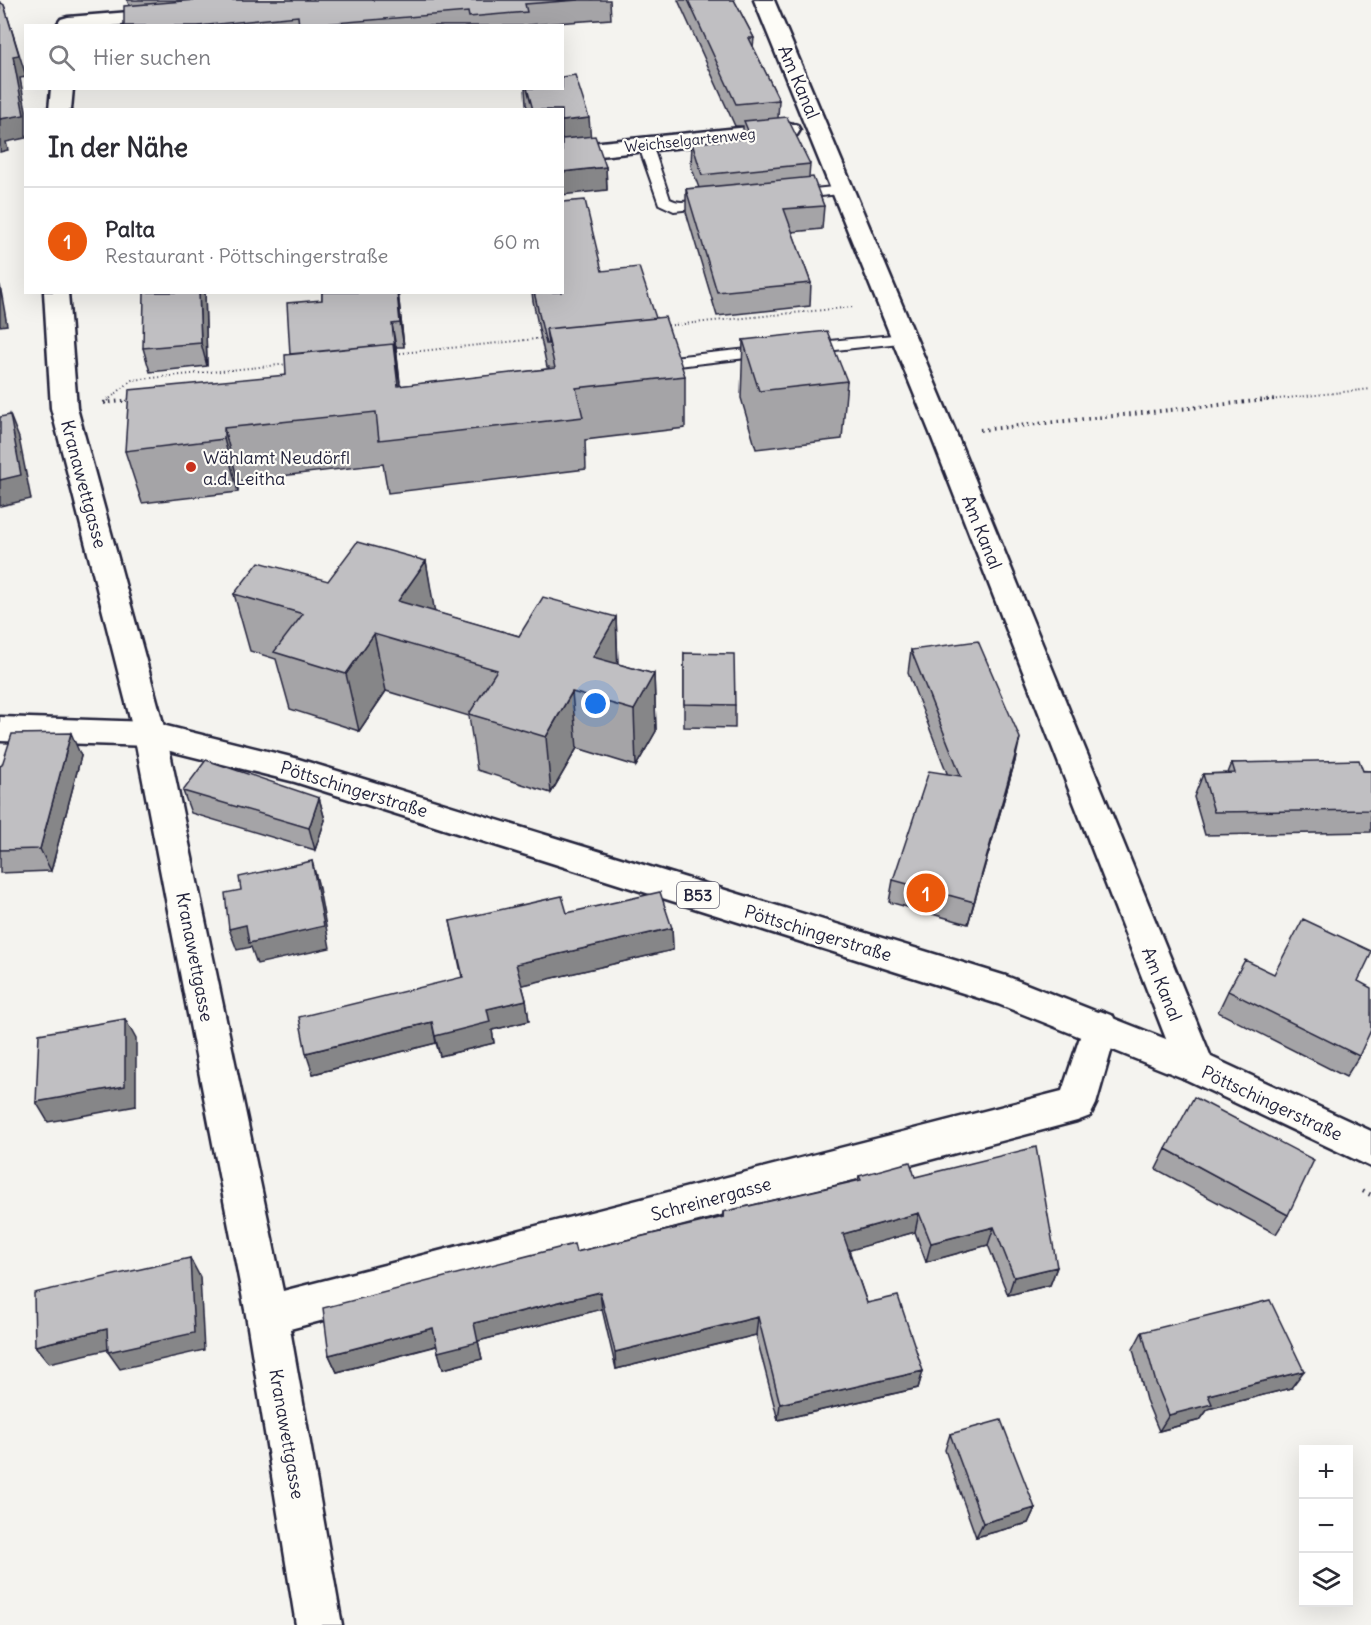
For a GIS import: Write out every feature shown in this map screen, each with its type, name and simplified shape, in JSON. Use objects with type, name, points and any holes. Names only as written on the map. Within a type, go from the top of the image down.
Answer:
[{"type":"street","points":[[71,0],[68,24],[185,13]]},
{"type":"street","name":"Am Kanal","points":[[764,0],[943,433],[1196,1067]]},
{"type":"street","points":[[60,108],[62,90]]},
{"type":"street","name":"Weichselgartenweg","points":[[564,153],[818,127]]},
{"type":"street","name":"Kranawettgasse","points":[[56,294],[64,408],[150,734],[267,1315],[319,1625]]},
{"type":"street","name":"Pöttschingerstraße","points":[[6,739],[150,734],[306,774],[996,988],[1100,1027],[1196,1067],[1371,1150]]},
{"type":"street","name":"Schreinergasse","points":[[267,1315],[1077,1104],[1100,1027]]},
{"type":"lane","points":[[645,144],[664,201],[674,207],[730,201]]},
{"type":"lane","points":[[776,197],[844,190]]},
{"type":"lane","points":[[633,366],[904,339]]},
{"type":"path","points":[[653,327],[890,303]]},
{"type":"path","points":[[380,355],[546,338]]},
{"type":"path","points":[[104,403],[132,380],[297,363]]},
{"type":"path","points":[[943,433],[1371,389]]},
{"type":"path","points":[[64,408],[139,399]]},
{"type":"building","points":[[195,0],[579,0],[525,4],[527,12],[469,17],[468,12],[323,24],[299,24],[298,16],[218,24],[124,24],[124,6]]},
{"type":"building","points":[[688,0],[734,0],[754,38],[749,38],[779,100],[736,104]]},
{"type":"building","points":[[0,2],[4,5],[19,55],[13,56],[24,115],[0,119]]},
{"type":"building","points":[[575,75],[589,118],[564,121],[564,108],[532,108],[528,90],[564,90],[564,77]]},
{"type":"building","points":[[787,117],[810,164],[702,175],[692,143],[751,138],[744,121]]},
{"type":"building","points":[[595,136],[606,167],[564,172],[564,139]]},
{"type":"building","points":[[813,177],[824,206],[784,209],[811,283],[717,292],[686,189]]},
{"type":"building","points":[[585,200],[602,271],[639,267],[656,318],[546,329],[548,344],[546,344],[534,294],[564,294],[564,202]]},
{"type":"building","points":[[144,294],[199,294],[201,343],[143,348]]},
{"type":"building","points":[[322,294],[397,294],[400,323],[392,324],[396,358],[393,344],[290,354],[287,303],[322,300]]},
{"type":"building","points":[[665,317],[685,376],[576,388],[583,417],[379,440],[376,412],[224,428],[224,439],[125,451],[129,390],[286,375],[285,355],[393,344],[398,386],[555,368],[546,329]]},
{"type":"building","points":[[827,331],[847,381],[759,391],[743,340]]},
{"type":"building","points":[[10,415],[21,475],[0,480],[0,417]]},
{"type":"building","points":[[357,542],[426,561],[398,601],[519,636],[543,597],[616,617],[593,657],[654,674],[634,710],[572,692],[546,737],[469,714],[497,670],[374,634],[346,674],[274,652],[303,614],[234,594],[259,562],[328,581]]},
{"type":"building","points":[[978,641],[1020,738],[974,902],[893,880],[929,771],[961,776],[911,650]]},
{"type":"building","points":[[684,653],[734,654],[735,705],[684,704]]},
{"type":"building","points":[[71,733],[40,849],[0,850],[0,766],[12,734]]},
{"type":"building","points":[[206,760],[319,798],[309,828],[183,791]]},
{"type":"building","points":[[1359,760],[1363,771],[1371,771],[1371,810],[1214,812],[1203,774],[1235,773],[1232,763]]},
{"type":"building","points":[[312,861],[324,926],[249,943],[246,925],[229,929],[225,893],[241,890],[239,877]]},
{"type":"building","points":[[660,892],[672,928],[516,964],[526,1000],[487,1009],[490,1022],[435,1036],[432,1022],[306,1053],[299,1017],[463,977],[450,921],[562,896],[567,913]]},
{"type":"building","points":[[1303,919],[1371,951],[1358,981],[1371,988],[1371,1030],[1359,1056],[1228,991],[1245,960],[1274,974]]},
{"type":"building","points":[[125,1019],[125,1086],[36,1102],[39,1034]]},
{"type":"building","points":[[1194,1097],[1314,1160],[1288,1215],[1166,1149]]},
{"type":"building","points":[[1036,1147],[1057,1267],[1014,1277],[994,1227],[931,1243],[919,1213],[843,1234],[867,1303],[898,1296],[923,1371],[780,1404],[758,1317],[615,1352],[600,1292],[474,1323],[478,1342],[438,1352],[433,1328],[329,1355],[323,1308],[574,1244],[576,1252],[724,1217],[723,1212],[861,1180],[859,1176],[910,1162],[915,1177]]},
{"type":"building","points":[[190,1258],[194,1333],[108,1352],[107,1329],[35,1346],[34,1293]]},
{"type":"building","points":[[1270,1300],[1304,1371],[1208,1395],[1212,1404],[1169,1415],[1156,1383],[1142,1332]]},
{"type":"building","points":[[1001,1420],[1035,1508],[983,1523],[950,1434]]},
{"type":"place","name":"Wählamt Neudörfl a.d. Leitha","points":[[191,467]]},
{"type":"place","name":"Palta","points":[[926,893]]}]
